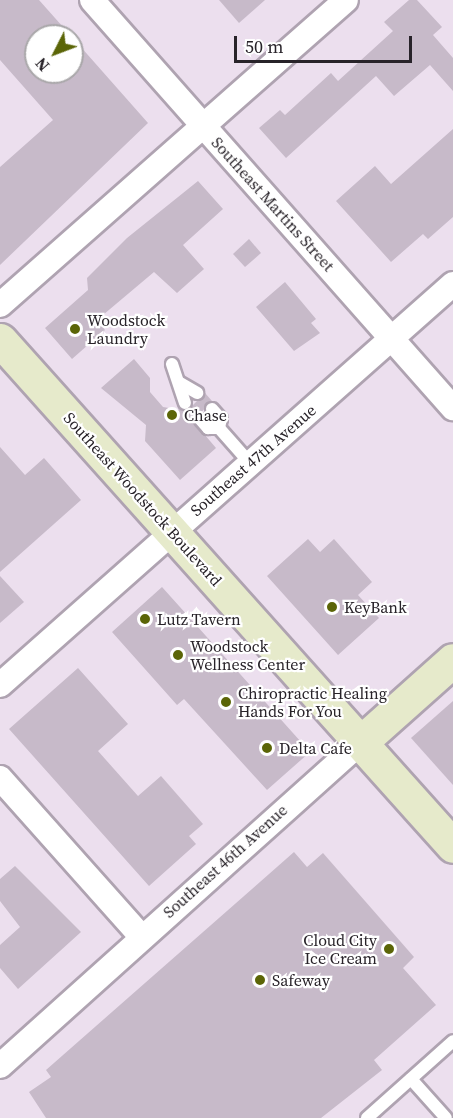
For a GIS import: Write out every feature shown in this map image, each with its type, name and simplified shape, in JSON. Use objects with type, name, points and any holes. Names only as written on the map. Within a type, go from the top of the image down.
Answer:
[{"type":"main road","name":"Southeast Woodstock Boulevard","points":[[0,340],[453,846]]},
{"type":"main road","name":"Southeast 46th Avenue","points":[[361,742],[453,660]]},
{"type":"street","name":"Southeast Martins Street","points":[[92,0],[453,408]]},
{"type":"street","points":[[0,306],[346,0]]},
{"type":"street","name":"Southeast 47th Avenue","points":[[0,685],[453,284]]},
{"type":"street","name":"Southeast 46th Avenue","points":[[0,1066],[141,936],[361,742]]},
{"type":"street","points":[[0,778],[141,936]]},
{"type":"lane","points":[[172,364],[185,403]]},
{"type":"lane","points":[[180,383],[197,393]]},
{"type":"lane","points":[[212,410],[221,419],[219,428]]},
{"type":"lane","points":[[201,420],[208,428],[219,428],[250,463]]},
{"type":"lane","points":[[367,1118],[453,1041]]},
{"type":"lane","points":[[411,1079],[446,1118]]},
{"type":"building","points":[[0,0],[39,0],[60,24],[24,24],[24,84],[84,84],[84,51],[148,123],[0,265],[0,167],[53,120],[0,60]]},
{"type":"building","points":[[219,0],[265,0],[239,23]]},
{"type":"building","points":[[409,0],[417,0],[442,27],[433,35],[453,58],[453,91],[430,65],[394,96],[376,76],[286,158],[259,128],[280,110],[285,115],[331,73],[338,81],[393,31],[384,22]]},
{"type":"building","points":[[453,129],[453,217],[428,239],[423,234],[391,262],[336,201],[375,166],[391,184]]},
{"type":"building","points":[[198,181],[223,209],[183,245],[204,269],[177,293],[154,272],[97,320],[105,330],[72,359],[45,328],[88,290],[87,278],[127,238]]},
{"type":"building","points":[[249,239],[261,253],[245,267],[233,254]]},
{"type":"building","points":[[285,282],[316,319],[311,323],[320,333],[294,351],[256,307]]},
{"type":"building","name":"Chase","points":[[134,359],[150,378],[150,392],[163,407],[187,411],[205,393],[212,401],[193,421],[216,448],[180,480],[145,441],[146,425],[101,388]]},
{"type":"building","points":[[0,447],[25,475],[44,458],[81,500],[0,572]]},
{"type":"building","name":"KeyBank","points":[[308,539],[320,552],[334,539],[372,582],[358,595],[379,618],[338,655],[267,576]]},
{"type":"building","points":[[0,576],[24,602],[0,623]]},
{"type":"building","points":[[162,587],[310,752],[267,790],[184,699],[177,705],[112,632]]},
{"type":"building","points":[[78,668],[128,724],[98,751],[138,796],[161,776],[203,824],[189,836],[196,844],[149,886],[9,729]]},
{"type":"building","points":[[453,701],[453,785],[411,738]]},
{"type":"building","name":"Safeway","points":[[294,852],[307,867],[323,853],[414,957],[403,968],[436,1005],[374,1060],[382,1070],[321,1118],[46,1118],[29,1092],[51,1077],[46,1070]]},
{"type":"building","points":[[15,866],[81,932],[18,989],[0,968],[0,945],[20,927],[0,901],[0,879]]},
{"type":"place","name":"Woodstock Laundry","points":[[75,329]]},
{"type":"place","name":"Chase","points":[[172,415]]},
{"type":"place","name":"KeyBank","points":[[332,607]]},
{"type":"place","name":"Lutz Tavern","points":[[145,619]]},
{"type":"place","name":"Woodstock Wellness Center","points":[[178,655]]},
{"type":"place","name":"Chiropractic Healing Hands For You","points":[[226,702]]},
{"type":"place","name":"Delta Cafe","points":[[267,748]]},
{"type":"place","name":"Cloud City Ice Cream","points":[[389,949]]},
{"type":"place","name":"Safeway","points":[[260,980]]}]
